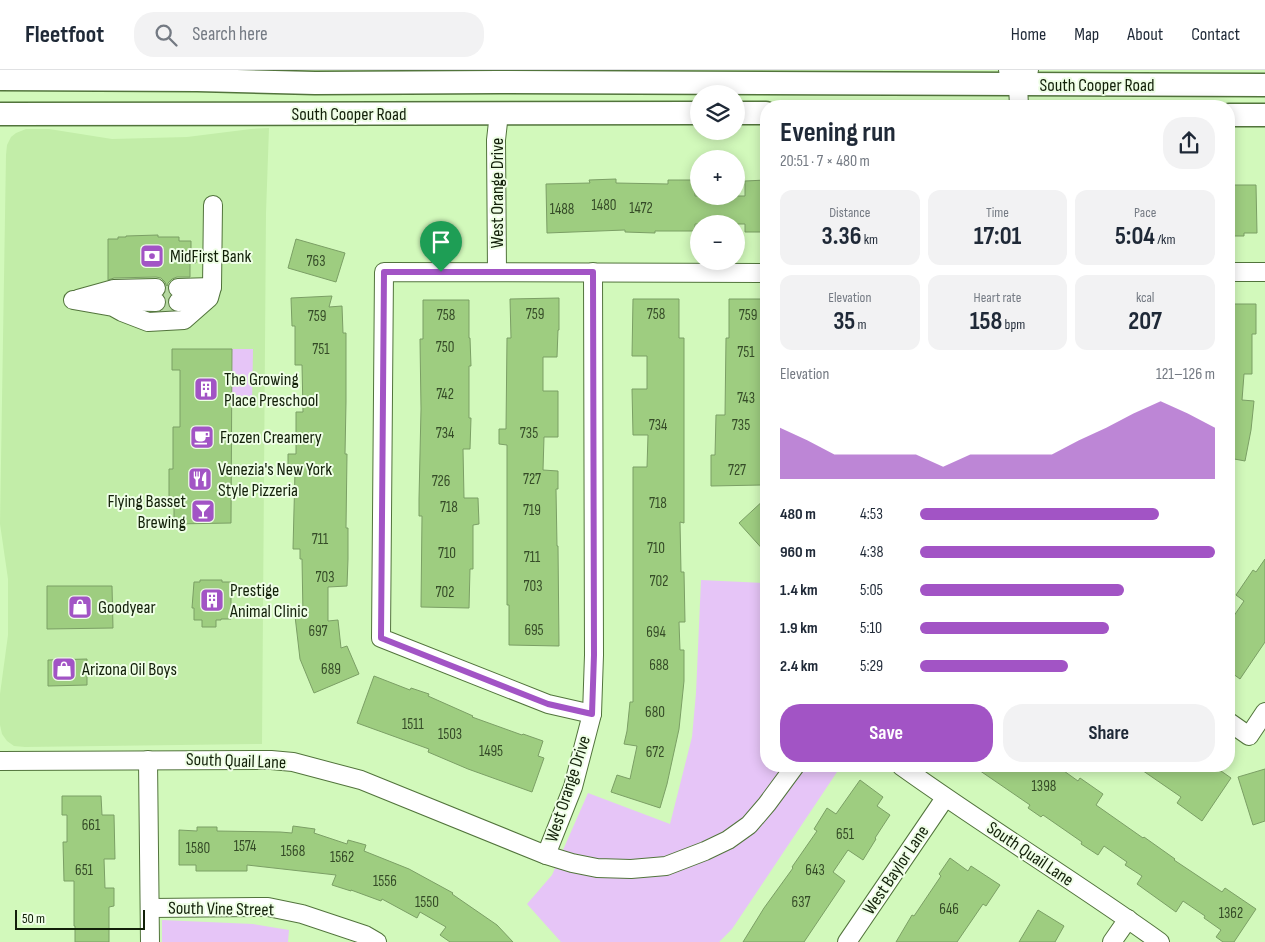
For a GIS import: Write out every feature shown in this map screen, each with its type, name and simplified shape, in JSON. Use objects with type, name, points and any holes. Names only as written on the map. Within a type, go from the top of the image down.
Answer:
[{"type":"main road","name":"South Cooper Road","points":[[0,79],[197,80],[315,83],[1265,85]]},
{"type":"main road","points":[[499,82],[499,113]]},
{"type":"main road","name":"South Cooper Road","points":[[0,114],[690,113]]},
{"type":"main road","points":[[745,113],[760,113]]},
{"type":"main road","points":[[1235,115],[1265,115]]},
{"type":"street","name":"West Orange Drive","points":[[497,272],[496,140],[499,113]]},
{"type":"street","points":[[122,312],[156,299],[114,289],[73,300],[113,307],[122,312],[148,322],[184,320],[192,299],[213,205]]},
{"type":"street","points":[[592,714],[548,704],[381,638],[384,272],[760,273]]},
{"type":"street","name":"West Orange Drive","points":[[546,855],[573,787],[592,714],[594,655],[593,272]]},
{"type":"street","points":[[1235,272],[1265,272]]},
{"type":"street","points":[[1235,726],[1249,736],[1265,712]]},
{"type":"street","points":[[148,760],[150,942]]},
{"type":"street","name":"South Quail Lane","points":[[0,761],[271,760],[293,762],[361,780],[546,855],[597,868],[630,869],[666,866],[705,852],[728,840],[749,825],[791,772]]},
{"type":"street","name":"South Quail Lane","points":[[909,772],[1160,942]]},
{"type":"street","name":"West Baylor Lane","points":[[847,942],[945,798]]},
{"type":"street","name":"South Vine Street","points":[[150,908],[268,907],[302,914],[365,935],[377,942]]},
{"type":"street","points":[[1112,942],[1128,919]]},
{"type":"shaded area","points":[[269,128],[266,213],[262,744],[14,746],[2,734],[0,725],[0,694],[8,635],[8,579],[0,524],[7,145],[11,137],[26,129],[49,129],[112,139],[187,137]]},
{"type":"shaded area","points":[[232,349],[253,349],[252,407],[232,407]]},
{"type":"shaded area","points":[[701,580],[760,583],[760,772],[837,772],[732,929],[719,942],[561,942],[527,904],[552,875],[588,793],[670,824],[692,737]]},
{"type":"shaded area","points":[[162,920],[253,924],[289,930],[288,942],[162,942]]},
{"type":"building","points":[[616,179],[616,183],[668,184],[668,180],[690,180],[690,205],[745,205],[745,181],[760,180],[760,232],[745,232],[745,215],[690,215],[690,231],[655,231],[655,233],[625,232],[625,230],[547,233],[546,184],[590,183],[589,180]]},
{"type":"building","points":[[1235,185],[1256,185],[1257,233],[1244,233],[1244,236],[1235,236]]},
{"type":"building","name":"MidFirst Bank","points":[[158,235],[158,237],[179,237],[179,241],[191,241],[191,249],[196,249],[196,263],[190,263],[190,277],[177,277],[168,283],[167,289],[170,295],[167,303],[164,295],[167,287],[161,278],[114,278],[108,280],[108,239],[118,239],[118,237],[126,236]]},
{"type":"building","points":[[296,239],[345,253],[336,282],[288,268]]},
{"type":"building","points":[[332,296],[329,307],[342,306],[343,333],[346,333],[345,454],[347,454],[346,528],[348,528],[348,559],[347,586],[328,587],[328,621],[338,620],[341,648],[347,646],[359,674],[314,693],[300,659],[295,616],[303,615],[302,559],[300,559],[300,549],[293,549],[295,471],[288,471],[288,454],[296,454],[296,412],[303,412],[302,365],[295,365],[295,326],[292,326],[291,298]]},
{"type":"building","points":[[559,298],[557,357],[543,357],[543,391],[558,391],[558,437],[544,437],[543,470],[558,471],[558,489],[556,489],[559,646],[509,645],[509,605],[507,605],[507,445],[499,444],[499,429],[506,429],[507,338],[511,338],[510,299]]},
{"type":"building","points":[[633,299],[679,299],[679,338],[684,338],[684,523],[680,522],[685,622],[679,622],[680,650],[684,650],[684,681],[679,729],[660,808],[611,792],[617,775],[630,779],[637,746],[624,744],[630,702],[633,702],[633,467],[647,467],[648,435],[633,435],[632,389],[647,389],[647,356],[632,356]]},
{"type":"building","points":[[729,299],[760,299],[760,485],[711,486],[711,455],[715,455],[716,415],[725,415],[726,338],[729,338]]},
{"type":"building","points":[[423,300],[469,300],[471,366],[469,366],[469,418],[471,418],[470,449],[463,449],[464,498],[478,498],[479,524],[473,525],[473,569],[470,569],[469,608],[421,607],[422,516],[419,516],[420,339],[423,339]]},
{"type":"building","points":[[167,303],[172,310],[162,311],[165,307]]},
{"type":"building","points":[[1235,304],[1256,304],[1256,334],[1252,334],[1252,374],[1244,374],[1242,400],[1254,401],[1245,461],[1235,459]]},
{"type":"building","points":[[172,349],[232,349],[231,523],[174,524],[174,499],[169,499],[169,469],[173,469],[173,427],[180,427],[180,370],[172,370]]},
{"type":"building","points":[[760,504],[760,546],[739,523]]},
{"type":"building","points":[[1265,559],[1265,642],[1240,679],[1235,675],[1235,614],[1244,601],[1236,595],[1253,570],[1256,572]]},
{"type":"building","name":"Prestige Animal Clinic","points":[[200,580],[231,582],[231,619],[216,620],[216,627],[202,627],[202,620],[194,620],[194,608],[192,608],[194,582],[200,582]]},
{"type":"building","name":"Goodyear","points":[[47,586],[112,586],[113,628],[47,629]]},
{"type":"building","name":"Arizona Oil Boys","points":[[87,659],[87,685],[48,686],[48,660]]},
{"type":"building","points":[[374,676],[410,690],[411,688],[429,694],[428,696],[472,717],[543,741],[538,756],[544,758],[532,792],[468,769],[428,752],[429,749],[357,723]]},
{"type":"building","points":[[1265,769],[1265,821],[1253,825],[1238,777]]},
{"type":"building","points":[[982,772],[1065,772],[1078,781],[1080,778],[1103,794],[1096,805],[1222,892],[1225,888],[1256,909],[1234,942],[1223,942],[1216,937],[1221,930],[1204,918],[1205,916],[1183,901],[1176,912],[1137,884],[1142,876],[1125,865],[1127,862],[1104,846],[1098,855],[1043,815],[1041,817],[1028,808],[1030,805]]},
{"type":"building","points":[[1145,772],[1222,772],[1231,778],[1202,821],[1177,803],[1181,797]]},
{"type":"building","points":[[860,780],[883,797],[877,806],[890,815],[863,860],[848,850],[833,872],[845,881],[804,942],[743,942],[817,831],[814,829],[827,808],[836,814]]},
{"type":"building","points":[[62,796],[101,796],[102,815],[114,815],[115,859],[104,859],[105,888],[114,888],[114,906],[109,907],[109,942],[75,942],[74,881],[64,881],[63,842],[67,842],[67,815],[62,815]]},
{"type":"building","points":[[293,826],[315,829],[314,833],[347,844],[348,840],[366,845],[364,851],[409,869],[453,893],[497,925],[513,942],[450,942],[440,935],[446,927],[420,912],[417,918],[382,899],[381,901],[332,885],[336,875],[247,865],[247,871],[196,871],[196,865],[179,865],[179,830],[197,831],[197,827],[217,827],[217,831],[292,833]]},
{"type":"building","points":[[950,858],[968,871],[971,866],[1000,885],[986,906],[983,904],[957,942],[896,942],[912,915],[914,916],[941,876],[939,874]]},
{"type":"building","points":[[1038,910],[1064,926],[1055,942],[1019,942]]},
{"type":"tunnel","points":[[156,295],[178,295]]},
{"type":"tunnel","points":[[156,312],[178,312]]},
{"type":"place","name":"MidFirst Bank","points":[[152,256]]},
{"type":"place","name":"The Growing Place Preschool","points":[[206,389]]},
{"type":"place","name":"Frozen Creamery","points":[[202,437]]},
{"type":"place","name":"Venezia's New York Style Pizzeria","points":[[200,479]]},
{"type":"place","name":"Flying Basset Brewing","points":[[203,511]]},
{"type":"place","name":"Prestige Animal Clinic","points":[[212,600]]},
{"type":"place","name":"Goodyear","points":[[80,607]]},
{"type":"place","name":"Arizona Oil Boys","points":[[64,669]]},
{"type":"route","points":[[384,272],[441,272],[593,272],[594,655],[592,714],[548,704],[381,638],[384,272]]}]
